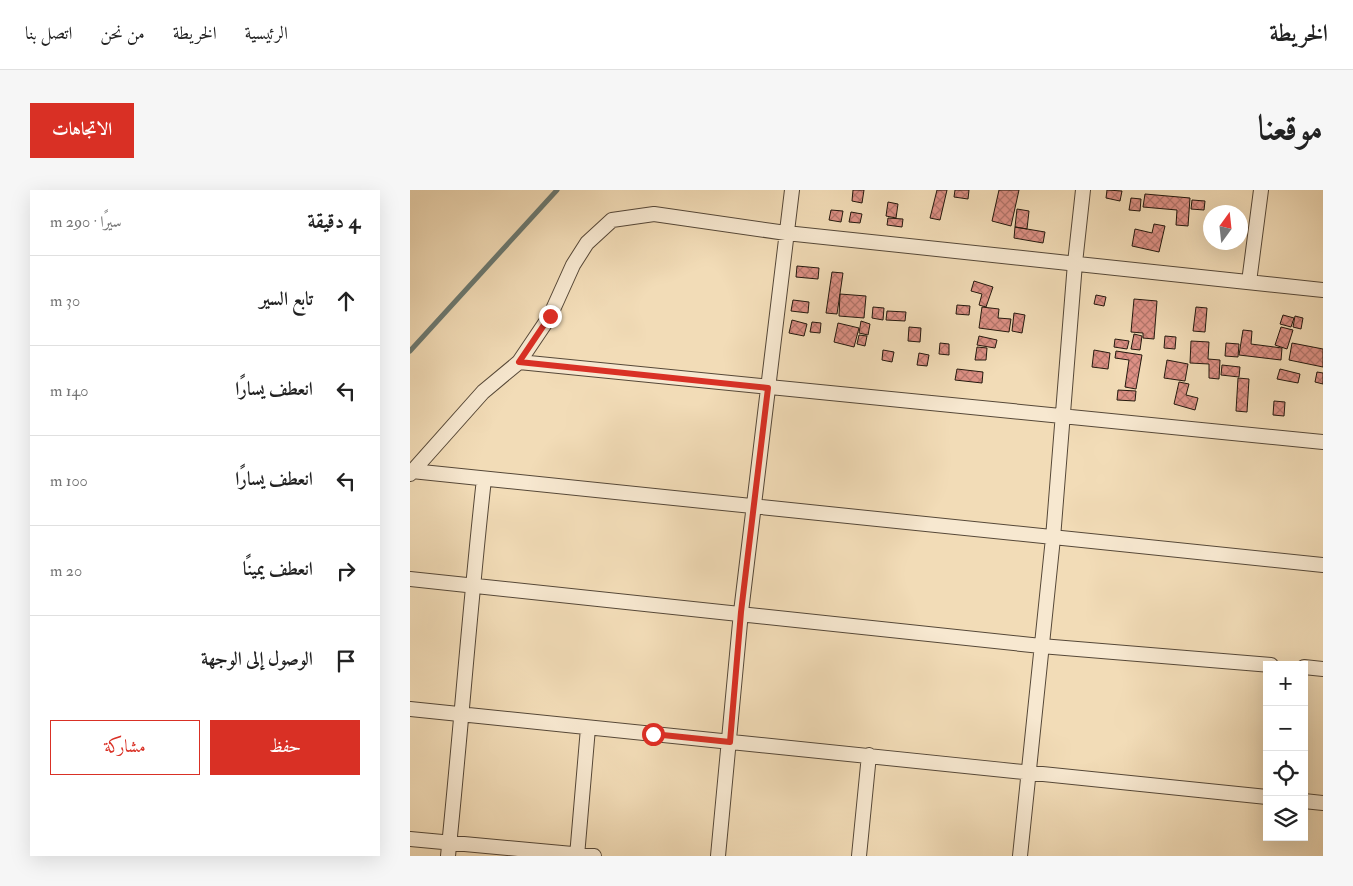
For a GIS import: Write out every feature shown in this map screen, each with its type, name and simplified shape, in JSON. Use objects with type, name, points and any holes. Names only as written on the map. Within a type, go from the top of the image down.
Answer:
[{"type":"street","points":[[718,856],[741,612],[792,190]]},
{"type":"street","points":[[1020,856],[1053,538],[1075,263],[1083,190]]},
{"type":"street","points":[[1249,282],[1261,190]]},
{"type":"street","points":[[411,472],[483,392],[519,362],[550,316],[573,265],[587,243],[612,220],[654,214],[786,232],[1323,290]]},
{"type":"street","points":[[519,362],[1323,442]]},
{"type":"street","points":[[411,472],[1323,565]]},
{"type":"street","points":[[448,850],[463,715],[472,586],[484,479]]},
{"type":"street","points":[[410,579],[741,612],[1042,646],[1263,664]]},
{"type":"street","points":[[1308,668],[1323,669]]},
{"type":"street","points":[[410,709],[1263,797]]},
{"type":"street","points":[[577,855],[588,728]]},
{"type":"street","points":[[859,856],[869,755]]},
{"type":"street","points":[[1308,801],[1323,803]]},
{"type":"street","points":[[410,839],[448,850],[594,856]]},
{"type":"building","points":[[853,190],[864,190],[862,203],[852,201]]},
{"type":"building","points":[[937,190],[947,190],[940,220],[930,218]]},
{"type":"building","points":[[955,190],[969,190],[968,199],[954,197]]},
{"type":"building","points":[[999,190],[1019,190],[1011,226],[992,221]]},
{"type":"building","points":[[1107,190],[1122,191],[1120,201],[1106,198]]},
{"type":"building","points":[[1145,194],[1190,198],[1188,226],[1176,225],[1177,210],[1143,207]]},
{"type":"building","points":[[1131,198],[1141,199],[1140,211],[1129,210]]},
{"type":"building","points":[[1192,200],[1205,201],[1203,210],[1191,209]]},
{"type":"building","points":[[888,202],[898,204],[896,218],[886,216]]},
{"type":"building","points":[[1017,209],[1029,211],[1027,229],[1015,227]]},
{"type":"building","points":[[831,210],[843,211],[841,222],[829,220]]},
{"type":"building","points":[[851,212],[862,214],[860,223],[849,222]]},
{"type":"building","points":[[888,218],[903,219],[902,227],[887,225]]},
{"type":"building","points":[[1154,224],[1165,226],[1159,252],[1132,246],[1135,229],[1152,233]]},
{"type":"building","points":[[1015,227],[1045,232],[1043,243],[1014,238]]},
{"type":"building","points":[[797,266],[819,268],[818,279],[796,277]]},
{"type":"building","points":[[832,272],[843,273],[837,314],[826,313]]},
{"type":"building","points":[[974,281],[993,287],[986,307],[979,305],[982,294],[971,291]]},
{"type":"building","points":[[840,294],[866,296],[864,318],[839,316]]},
{"type":"building","points":[[1096,295],[1106,297],[1104,306],[1094,304]]},
{"type":"building","points":[[1134,299],[1157,301],[1154,339],[1143,338],[1143,333],[1131,332]]},
{"type":"building","points":[[793,300],[809,302],[808,313],[791,311]]},
{"type":"building","points":[[957,305],[970,306],[969,315],[956,314]]},
{"type":"building","points":[[873,307],[884,308],[883,320],[872,318]]},
{"type":"building","points":[[982,307],[999,309],[998,318],[1011,319],[1009,332],[979,328]]},
{"type":"building","points":[[1196,307],[1207,308],[1205,332],[1193,331]]},
{"type":"building","points":[[887,311],[906,312],[905,321],[886,320]]},
{"type":"building","points":[[1014,313],[1025,315],[1022,333],[1012,331]]},
{"type":"building","points":[[1283,315],[1294,318],[1291,327],[1280,324]]},
{"type":"building","points":[[1295,316],[1303,318],[1301,329],[1293,327]]},
{"type":"building","points":[[792,320],[807,324],[804,336],[789,333]]},
{"type":"building","points":[[861,321],[870,324],[868,335],[859,333]]},
{"type":"building","points":[[812,322],[821,323],[820,333],[810,332]]},
{"type":"building","points":[[838,323],[859,328],[854,347],[834,342]]},
{"type":"building","points":[[909,327],[921,328],[920,342],[908,341]]},
{"type":"building","points":[[1281,327],[1293,330],[1287,349],[1275,345]]},
{"type":"building","points":[[1243,330],[1252,331],[1251,344],[1282,348],[1281,360],[1239,355]]},
{"type":"building","points":[[1134,334],[1142,336],[1140,350],[1131,349]]},
{"type":"building","points":[[859,335],[867,336],[865,346],[857,344]]},
{"type":"building","points":[[979,336],[997,340],[995,348],[977,345]]},
{"type":"building","points":[[1165,336],[1176,337],[1175,349],[1164,348]]},
{"type":"building","points":[[1115,339],[1129,341],[1127,349],[1114,347]]},
{"type":"building","points":[[1191,341],[1209,342],[1208,359],[1220,360],[1219,379],[1209,378],[1209,364],[1190,363]]},
{"type":"building","points":[[940,343],[949,344],[949,355],[939,354]]},
{"type":"building","points":[[1226,343],[1239,344],[1238,357],[1225,356]]},
{"type":"building","points":[[1292,343],[1323,349],[1323,367],[1289,360]]},
{"type":"building","points":[[977,347],[987,348],[986,360],[975,360]]},
{"type":"building","points":[[883,350],[894,352],[892,362],[882,360]]},
{"type":"building","points":[[1094,350],[1110,353],[1108,369],[1092,367]]},
{"type":"building","points":[[1116,351],[1142,355],[1136,389],[1125,387],[1129,360],[1115,358]]},
{"type":"building","points":[[919,353],[929,355],[927,366],[917,365]]},
{"type":"building","points":[[1167,360],[1188,364],[1185,381],[1164,378]]},
{"type":"building","points":[[1222,365],[1240,367],[1239,377],[1221,375]]},
{"type":"building","points":[[957,369],[983,372],[982,383],[955,380]]},
{"type":"building","points":[[1280,369],[1300,374],[1298,383],[1277,379]]},
{"type":"building","points":[[1317,372],[1323,373],[1323,384],[1315,382]]},
{"type":"building","points":[[1238,378],[1249,379],[1247,412],[1236,411]]},
{"type":"building","points":[[1179,382],[1189,384],[1186,395],[1198,398],[1195,410],[1174,404]]},
{"type":"building","points":[[1118,390],[1136,391],[1135,401],[1117,400]]},
{"type":"building","points":[[1274,401],[1285,402],[1284,416],[1273,415]]},
{"type":"waterway","points":[[410,351],[557,190]]},
{"type":"route","points":[[550,316],[535,342],[519,362],[768,388],[741,612],[730,742],[653,734]]}]
